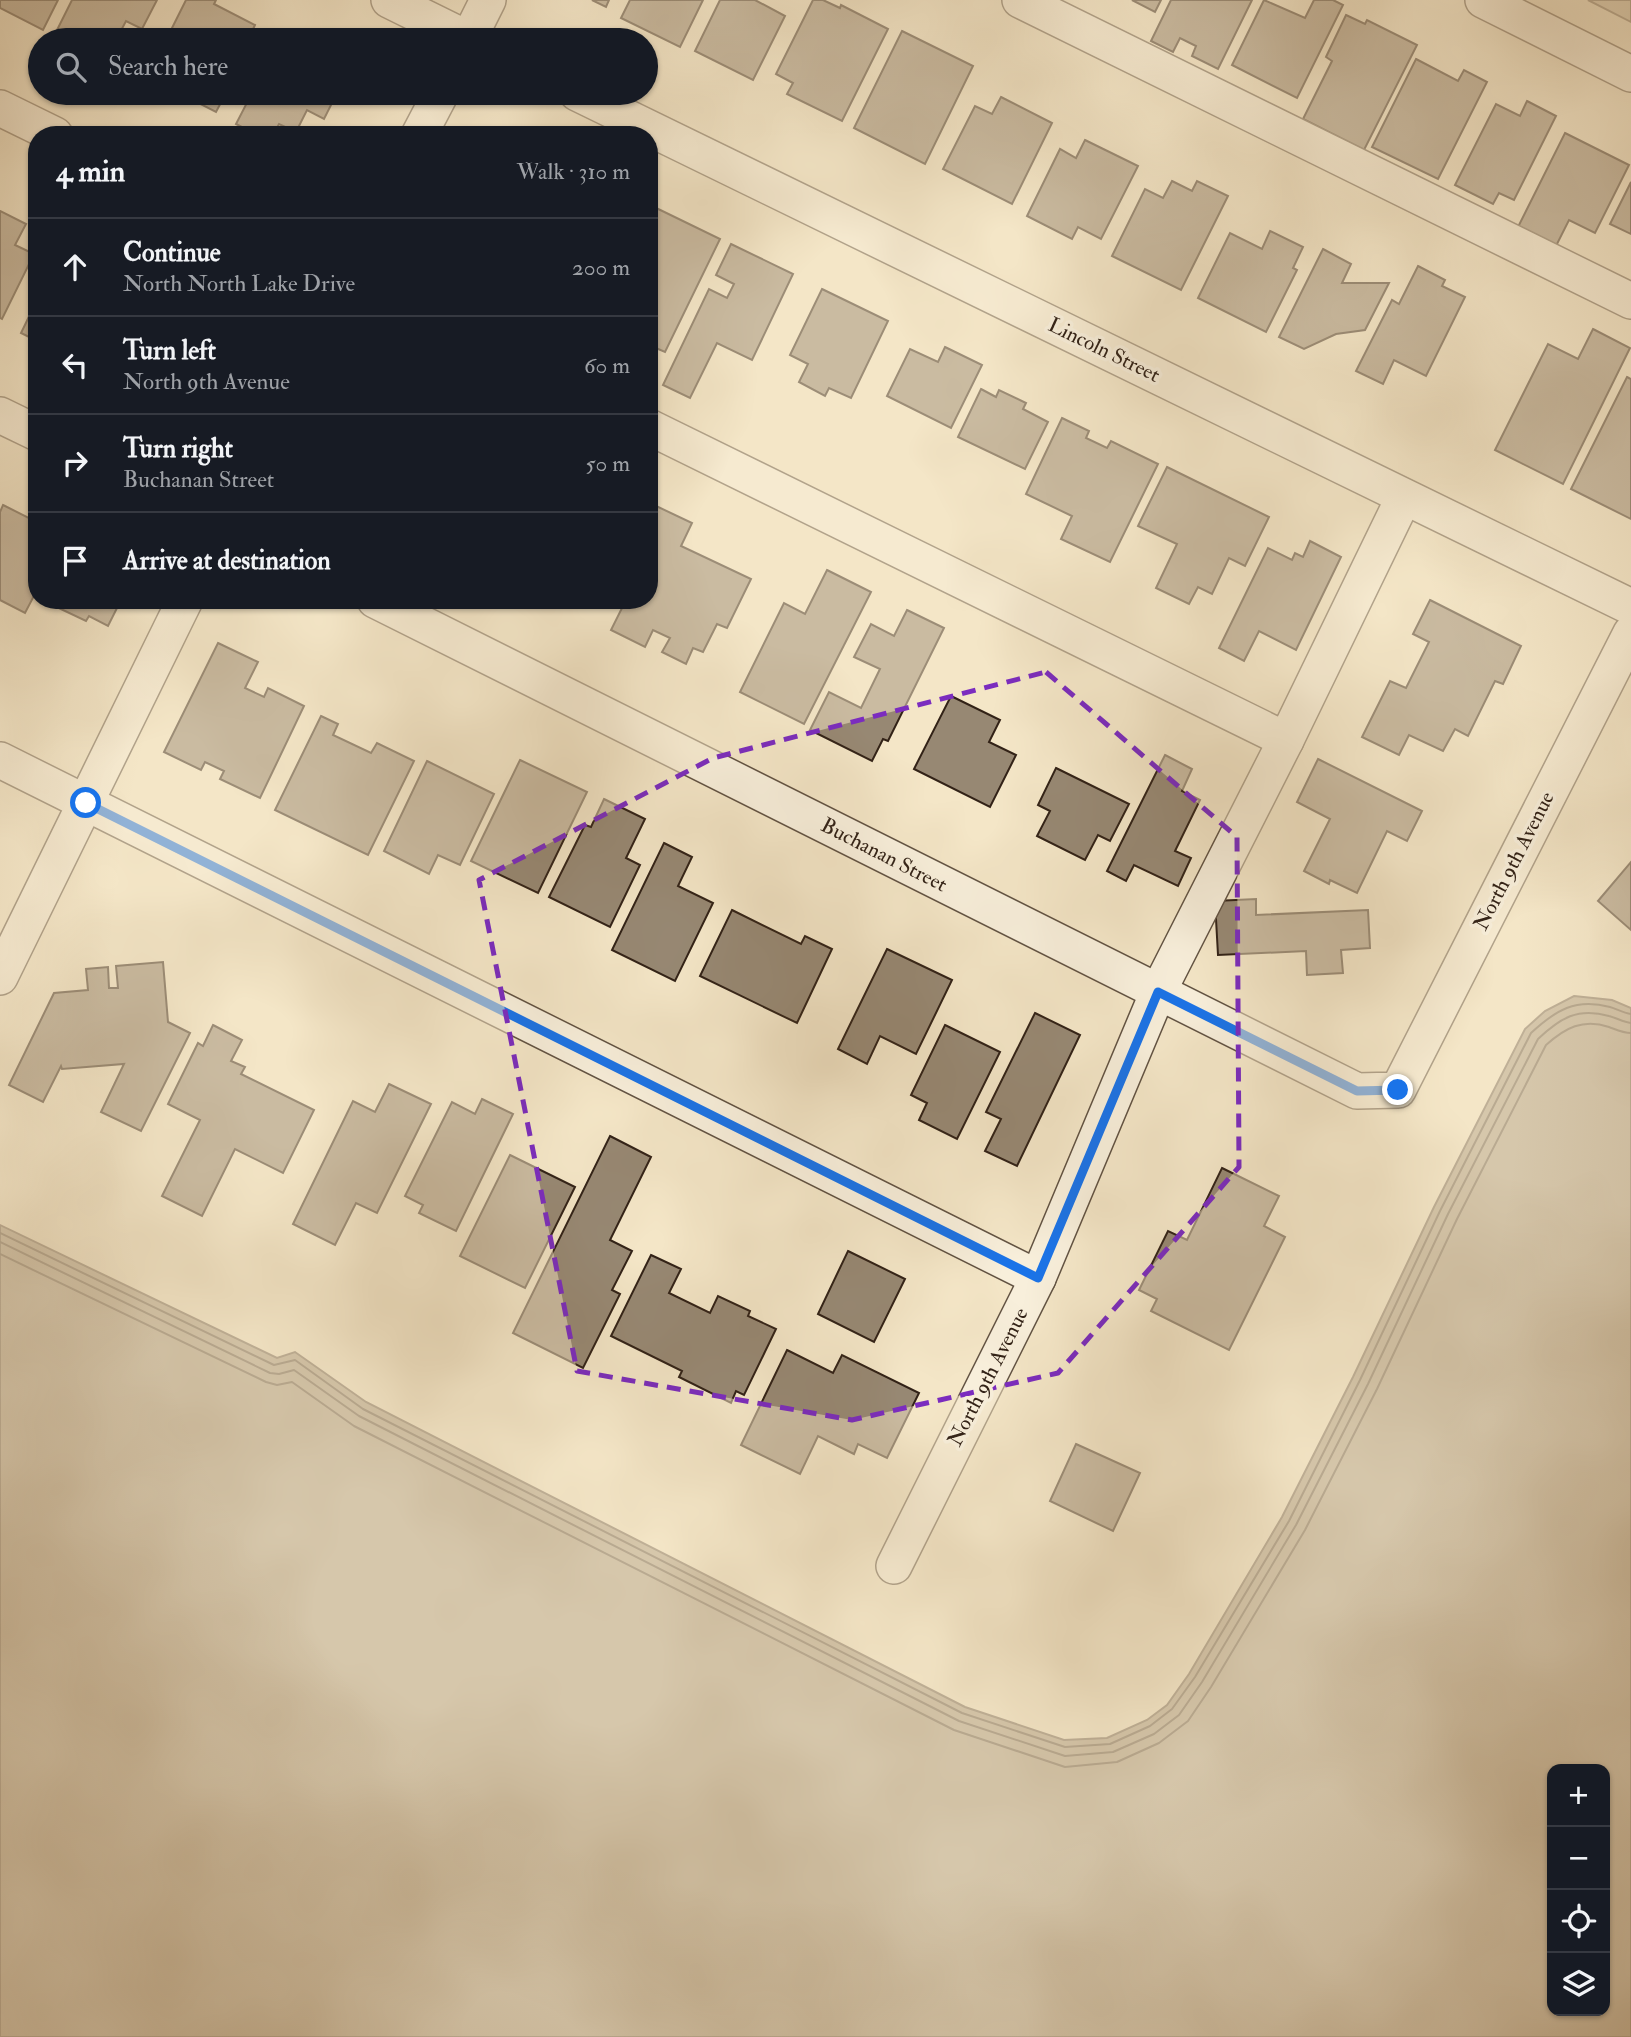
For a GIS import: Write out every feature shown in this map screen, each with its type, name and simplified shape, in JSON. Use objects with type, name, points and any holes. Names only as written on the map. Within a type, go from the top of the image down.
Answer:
[{"type":"street","points":[[390,0],[445,28]]},
{"type":"street","points":[[475,28],[488,0]]},
{"type":"street","points":[[1020,0],[1631,301]]},
{"type":"street","points":[[1483,0],[1631,74]]},
{"type":"street","points":[[424,126],[435,105]]},
{"type":"street","name":"Lincoln Street","points":[[602,105],[645,126]]},
{"type":"street","points":[[0,107],[37,126]]},
{"type":"street","name":"Lincoln Street","points":[[658,133],[1631,607]]},
{"type":"street","points":[[0,415],[28,429]]},
{"type":"street","points":[[658,431],[1286,740]]},
{"type":"street","name":"North 9th Avenue","points":[[894,1566],[1038,1278],[1158,992],[1286,740],[1404,497]]},
{"type":"street","points":[[0,977],[181,609]]},
{"type":"street","name":"Buchanan Street","points":[[393,609],[1357,1091],[1398,1090]]},
{"type":"street","name":"North 9th Avenue","points":[[1398,1090],[1631,633]]},
{"type":"street","points":[[0,760],[1038,1278]]},
{"type":"highlighted area","points":[[1046,672],[1237,837],[1239,1167],[1058,1373],[852,1420],[577,1371],[479,880],[713,758]]},
{"type":"shaded area","points":[[1588,0],[1631,0],[1631,22]]},
{"type":"water","points":[[1574,996],[1612,1000],[1631,1008],[1631,2037],[0,2037],[0,1225],[277,1358],[295,1352],[366,1402],[965,1707],[1064,1740],[1107,1738],[1147,1720],[1167,1705],[1189,1674],[1282,1517],[1353,1377],[1434,1207],[1525,1029],[1545,1011]]},
{"type":"building","points":[[0,0],[58,0],[44,28],[0,8]]},
{"type":"building","points":[[72,0],[157,0],[143,28],[126,21],[122,28],[58,28]]},
{"type":"building","points":[[186,0],[216,0],[214,4],[255,25],[254,28],[172,28]]},
{"type":"building","points":[[592,0],[609,0],[606,7]]},
{"type":"building","points":[[630,0],[703,0],[680,47],[658,36],[658,28],[641,28],[621,18]]},
{"type":"building","points":[[720,0],[755,0],[785,16],[753,80],[695,51]]},
{"type":"building","points":[[813,0],[823,0],[840,8],[841,5],[888,29],[842,121],[787,94],[793,83],[776,74]]},
{"type":"building","points":[[1132,0],[1161,0],[1155,12]]},
{"type":"building","points":[[1171,0],[1252,0],[1218,69],[1192,56],[1196,46],[1180,38],[1173,52],[1151,41]]},
{"type":"building","points":[[1264,0],[1305,18],[1314,0],[1333,0],[1343,5],[1297,98],[1232,65]]},
{"type":"building","points":[[1346,15],[1365,24],[1367,20],[1417,45],[1364,150],[1303,119],[1332,61],[1326,57]]},
{"type":"building","points":[[902,31],[973,66],[925,164],[854,128]]},
{"type":"building","points":[[1416,59],[1458,81],[1464,70],[1487,82],[1438,179],[1372,147]]},
{"type":"building","points":[[1001,97],[1052,123],[1012,204],[943,169],[975,106],[992,114]]},
{"type":"building","points":[[1527,101],[1556,116],[1514,200],[1499,193],[1493,204],[1455,185],[1496,104],[1520,116]]},
{"type":"building","points":[[202,105],[220,105],[216,112]]},
{"type":"building","points":[[246,105],[331,105],[324,119],[307,110],[299,126],[236,124]]},
{"type":"building","points":[[1565,133],[1629,165],[1595,233],[1569,220],[1554,250],[1516,231]]},
{"type":"building","points":[[1085,140],[1138,166],[1101,239],[1078,227],[1072,239],[1027,216],[1060,149],[1076,158]]},
{"type":"building","points":[[1172,181],[1192,191],[1197,181],[1228,196],[1181,290],[1112,256],[1145,189],[1163,198]]},
{"type":"building","points":[[1631,182],[1631,234],[1610,224]]},
{"type":"building","points":[[658,209],[720,239],[665,352],[658,349]]},
{"type":"building","points":[[0,211],[26,224],[15,245],[28,251],[28,266],[2,319]]},
{"type":"building","points":[[1270,231],[1303,247],[1293,268],[1297,270],[1266,332],[1198,298],[1230,233],[1262,249]]},
{"type":"building","points":[[731,244],[793,274],[752,360],[717,343],[690,398],[663,385],[709,289],[727,298],[734,284],[716,275]]},
{"type":"building","points":[[1323,249],[1351,264],[1342,283],[1389,283],[1365,330],[1336,334],[1304,349],[1279,337]]},
{"type":"building","points":[[1418,266],[1445,280],[1442,286],[1465,297],[1426,376],[1394,360],[1383,384],[1356,371],[1392,300],[1399,304]]},
{"type":"building","points":[[822,289],[888,321],[851,398],[829,388],[825,396],[799,382],[808,364],[790,355]]},
{"type":"building","points":[[28,319],[28,336],[21,333]]},
{"type":"building","points":[[1593,329],[1630,348],[1563,484],[1495,450],[1548,344],[1578,359]]},
{"type":"building","points":[[945,347],[982,365],[951,428],[887,396],[910,349],[938,362]]},
{"type":"building","points":[[1627,377],[1631,379],[1631,519],[1571,489]]},
{"type":"building","points":[[981,389],[996,397],[999,390],[1026,403],[1023,409],[1048,422],[1025,469],[958,437]]},
{"type":"building","points":[[1062,418],[1089,431],[1086,438],[1107,448],[1111,441],[1158,464],[1110,562],[1061,539],[1072,516],[1026,494]]},
{"type":"building","points":[[1167,467],[1269,517],[1245,566],[1229,558],[1212,594],[1198,587],[1189,604],[1156,588],[1177,544],[1138,526]]},
{"type":"building","points":[[3,505],[28,518],[28,607],[25,613],[0,600],[0,512]]},
{"type":"building","points":[[658,507],[692,523],[681,546],[751,579],[727,628],[717,624],[703,652],[693,648],[686,664],[662,652],[670,638],[653,630],[645,647],[611,630],[622,609],[658,609]]},
{"type":"building","points":[[1310,541],[1341,557],[1296,650],[1259,631],[1244,661],[1219,648],[1268,548],[1292,560],[1295,553],[1303,557]]},
{"type":"building","points":[[827,570],[871,592],[804,724],[740,692],[784,603],[805,614]]},
{"type":"building","points":[[1430,600],[1521,646],[1503,684],[1495,681],[1468,736],[1455,729],[1443,751],[1409,735],[1399,755],[1362,737],[1390,681],[1406,688],[1429,642],[1413,634]]},
{"type":"building","points":[[61,609],[116,609],[108,626],[89,616],[86,621]]},
{"type":"building","points":[[907,610],[944,628],[888,741],[883,739],[872,761],[810,730],[829,692],[861,708],[880,669],[854,657],[871,624],[894,636]]},
{"type":"building","points":[[218,643],[258,662],[245,688],[264,697],[268,688],[304,706],[260,798],[220,779],[224,771],[205,762],[201,770],[164,752]]},
{"type":"building","points":[[951,696],[1000,720],[989,742],[1016,755],[990,807],[914,769]]},
{"type":"building","points":[[321,716],[338,724],[333,735],[371,753],[377,743],[414,761],[368,855],[275,810]]},
{"type":"building","points":[[1165,755],[1192,769],[1182,791],[1200,800],[1175,851],[1191,858],[1178,886],[1134,865],[1126,881],[1107,871]]},
{"type":"building","points":[[1318,759],[1422,811],[1407,841],[1387,831],[1357,893],[1330,880],[1329,884],[1304,871],[1330,819],[1297,802]]},
{"type":"building","points":[[520,760],[587,792],[538,893],[471,861]]},
{"type":"building","points":[[427,761],[494,794],[460,865],[438,855],[429,874],[384,851]]},
{"type":"building","points":[[1056,768],[1129,804],[1110,841],[1098,835],[1085,860],[1037,836],[1050,811],[1038,805]]},
{"type":"building","points":[[604,799],[645,819],[626,858],[640,865],[610,927],[549,897],[585,825],[591,827]]},
{"type":"building","points":[[664,843],[692,857],[678,886],[713,903],[675,981],[612,950]]},
{"type":"building","points":[[1631,862],[1631,930],[1598,901]]},
{"type":"building","points":[[1256,899],[1256,915],[1368,910],[1370,948],[1341,950],[1343,973],[1307,975],[1306,951],[1218,955],[1215,901]]},
{"type":"building","points":[[732,910],[801,944],[805,936],[832,949],[797,1023],[700,976]]},
{"type":"building","points":[[887,949],[952,980],[916,1054],[880,1036],[867,1064],[838,1049]]},
{"type":"building","points":[[163,962],[168,1022],[190,1033],[141,1131],[101,1112],[124,1064],[62,1069],[61,1066],[43,1102],[9,1085],[54,993],[88,990],[86,969],[108,967],[109,988],[118,988],[116,966]]},
{"type":"building","points":[[1035,1013],[1080,1035],[1017,1166],[985,1151],[1001,1119],[986,1112]]},
{"type":"building","points":[[213,1025],[242,1040],[231,1061],[245,1067],[241,1074],[314,1110],[283,1173],[235,1149],[202,1216],[162,1196],[200,1120],[168,1104],[198,1043],[203,1046]]},
{"type":"building","points":[[945,1025],[1000,1052],[957,1139],[919,1120],[927,1103],[911,1095]]},
{"type":"building","points":[[389,1084],[431,1104],[377,1213],[356,1203],[335,1245],[293,1224],[353,1101],[375,1112]]},
{"type":"building","points":[[482,1099],[513,1114],[456,1231],[419,1213],[423,1205],[405,1196],[452,1102],[475,1114]]},
{"type":"building","points":[[610,1136],[651,1157],[610,1240],[632,1251],[612,1290],[620,1294],[583,1368],[513,1333]]},
{"type":"building","points":[[510,1155],[575,1187],[525,1288],[460,1256]]},
{"type":"building","points":[[1222,1168],[1279,1196],[1264,1226],[1285,1237],[1229,1350],[1151,1311],[1157,1299],[1139,1290],[1168,1231],[1187,1240]]},
{"type":"building","points":[[848,1251],[905,1279],[874,1342],[818,1314]]},
{"type":"building","points":[[651,1255],[681,1269],[669,1293],[710,1313],[718,1296],[750,1311],[748,1316],[776,1329],[744,1395],[736,1391],[731,1403],[679,1377],[682,1371],[611,1336]]},
{"type":"building","points":[[787,1350],[833,1373],[842,1355],[919,1393],[887,1458],[858,1444],[854,1454],[818,1436],[800,1474],[741,1445]]},
{"type":"building","points":[[1076,1444],[1140,1473],[1113,1531],[1050,1501]]},
{"type":"route","points":[[86,803],[1038,1278],[1158,992],[1357,1091],[1398,1090]]}]
